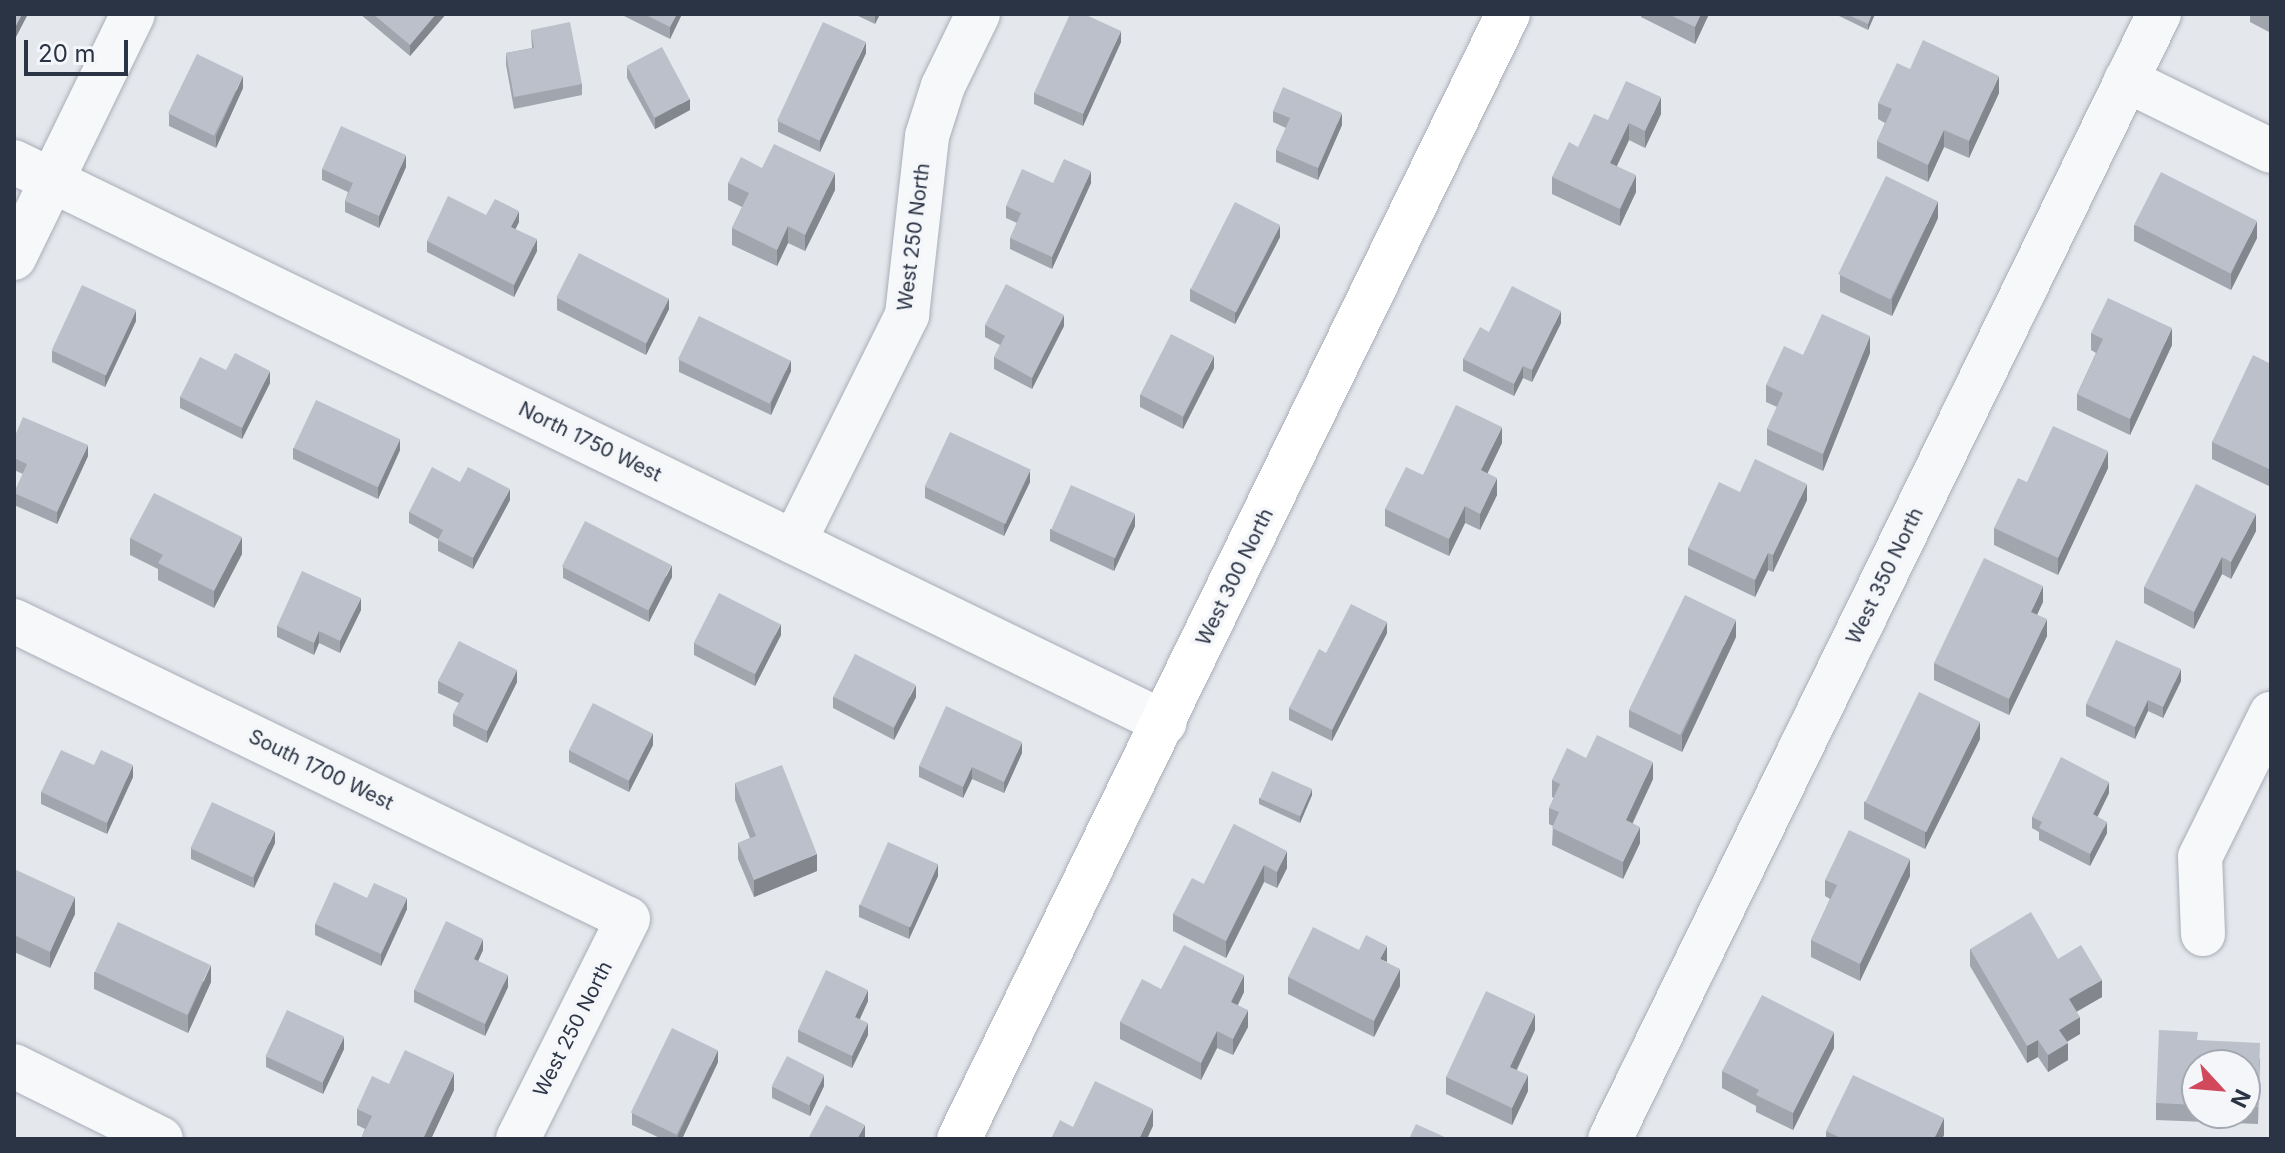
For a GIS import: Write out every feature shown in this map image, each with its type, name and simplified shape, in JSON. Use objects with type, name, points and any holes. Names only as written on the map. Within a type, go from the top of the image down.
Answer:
[{"type":"main road","name":"West 300 North","points":[[959,1139],[1165,723],[1508,14]]},
{"type":"street","points":[[14,258],[33,171],[133,14]]},
{"type":"street","name":"West 250 North","points":[[794,542],[907,315],[927,136],[943,86],[978,14]]},
{"type":"street","name":"West 350 North","points":[[1610,1139],[2159,14]]},
{"type":"street","points":[[2126,80],[2271,151]]},
{"type":"street","name":"North 1750 West","points":[[33,171],[1165,723]]},
{"type":"street","name":"South 1700 West","points":[[14,621],[628,919]]},
{"type":"street","points":[[2203,934],[2200,857],[2271,714]]},
{"type":"street","name":"West 250 North","points":[[518,1139],[628,919]]},
{"type":"street","points":[[14,1066],[161,1139]]},
{"type":"building","points":[[14,14],[22,14],[14,29]]},
{"type":"building","points":[[373,14],[436,14],[410,45]]},
{"type":"building","points":[[644,14],[677,14],[670,27]]},
{"type":"building","points":[[1070,14],[1084,14],[1121,31],[1083,114],[1034,93]]},
{"type":"building","points":[[1668,14],[1701,14],[1695,27]]},
{"type":"building","points":[[1846,14],[1872,14],[1868,24]]},
{"type":"building","points":[[570,22],[582,84],[514,97],[506,53],[534,48],[531,30]]},
{"type":"building","points":[[823,22],[866,42],[820,141],[777,121]]},
{"type":"building","points":[[1923,40],[1999,76],[1969,141],[1944,130],[1928,165],[1877,141],[1892,109],[1878,103],[1897,63],[1910,69]]},
{"type":"building","points":[[662,47],[690,99],[654,118],[627,66]]},
{"type":"building","points":[[197,54],[243,76],[214,136],[168,113]]},
{"type":"building","points":[[1626,81],[1661,97],[1645,131],[1629,123],[1610,163],[1636,175],[1620,209],[1552,177],[1569,142],[1578,147],[1594,114],[1608,120]]},
{"type":"building","points":[[1283,87],[1342,113],[1318,168],[1276,150],[1290,118],[1273,111]]},
{"type":"building","points":[[341,126],[406,155],[379,216],[345,201],[353,183],[322,169]]},
{"type":"building","points":[[774,144],[835,173],[805,235],[788,226],[777,250],[732,228],[749,193],[728,183],[741,157],[762,168]]},
{"type":"building","points":[[1064,159],[1091,171],[1052,257],[1010,238],[1021,213],[1006,206],[1022,169],[1053,183]]},
{"type":"building","points":[[2161,172],[2257,221],[2230,274],[2134,225]]},
{"type":"building","points":[[1886,176],[1938,201],[1890,299],[1838,274]]},
{"type":"building","points":[[448,196],[486,215],[495,199],[519,211],[511,227],[537,239],[514,285],[427,241]]},
{"type":"building","points":[[1235,202],[1280,225],[1236,312],[1191,289]]},
{"type":"building","points":[[579,253],[669,299],[646,343],[556,298]]},
{"type":"building","points":[[1006,284],[1064,315],[1032,378],[994,357],[1005,336],[985,325]]},
{"type":"building","points":[[82,285],[136,310],[106,376],[52,350]]},
{"type":"building","points":[[1512,286],[1561,311],[1532,370],[1523,366],[1514,384],[1463,359],[1480,327],[1489,332]]},
{"type":"building","points":[[2108,298],[2172,328],[2130,419],[2077,394],[2103,339],[2091,333]]},
{"type":"building","points":[[1822,314],[1870,336],[1823,454],[1767,429],[1783,393],[1766,385],[1784,346],[1803,355]]},
{"type":"building","points":[[699,316],[791,361],[770,404],[678,359]]},
{"type":"building","points":[[1171,334],[1214,356],[1183,416],[1140,395]]},
{"type":"building","points":[[235,353],[270,371],[242,428],[180,397],[200,357],[226,370]]},
{"type":"building","points":[[2253,355],[2271,364],[2271,470],[2212,442]]},
{"type":"building","points":[[316,400],[400,439],[378,487],[294,448]]},
{"type":"building","points":[[1456,405],[1502,427],[1481,470],[1497,478],[1480,514],[1465,506],[1449,539],[1385,509],[1406,467],[1423,475]]},
{"type":"building","points":[[23,417],[88,445],[57,512],[14,493],[27,464],[14,458],[14,438]]},
{"type":"building","points":[[2053,426],[2108,451],[2058,558],[1994,528],[2018,478],[2027,482]]},
{"type":"building","points":[[950,432],[1031,470],[1005,524],[925,486]]},
{"type":"building","points":[[1755,459],[1807,484],[1773,555],[1768,553],[1755,580],[1688,548],[1719,482],[1740,492]]},
{"type":"building","points":[[432,467],[460,482],[468,467],[510,489],[473,558],[438,540],[443,530],[409,512]]},
{"type":"building","points":[[2196,484],[2256,514],[2231,562],[2222,557],[2194,612],[2144,587]]},
{"type":"building","points":[[1071,485],[1135,513],[1115,558],[1051,530]]},
{"type":"building","points":[[154,493],[242,537],[214,591],[158,563],[163,555],[130,538]]},
{"type":"building","points":[[585,521],[671,565],[648,610],[562,566]]},
{"type":"building","points":[[1984,558],[2043,586],[2031,612],[2047,619],[2009,699],[1934,663]]},
{"type":"building","points":[[302,571],[361,598],[340,641],[319,631],[314,643],[277,626]]},
{"type":"building","points":[[719,593],[780,624],[755,674],[694,643]]},
{"type":"building","points":[[1685,595],[1736,620],[1680,735],[1629,710]]},
{"type":"building","points":[[1351,604],[1387,622],[1332,730],[1289,708],[1319,649],[1326,653]]},
{"type":"building","points":[[2116,640],[2181,669],[2163,707],[2148,700],[2135,727],[2086,704]]},
{"type":"building","points":[[459,641],[517,670],[487,731],[453,714],[464,694],[438,681]]},
{"type":"building","points":[[855,654],[916,685],[894,728],[833,697]]},
{"type":"building","points":[[1919,692],[1980,722],[1926,832],[1865,803]]},
{"type":"building","points":[[593,703],[653,733],[629,781],[569,750]]},
{"type":"building","points":[[946,706],[1022,742],[1004,782],[972,767],[963,787],[919,766]]},
{"type":"building","points":[[1597,735],[1653,762],[1626,820],[1640,827],[1623,862],[1552,828],[1559,812],[1549,808],[1560,784],[1552,780],[1567,748],[1586,758]]},
{"type":"building","points":[[61,750],[94,765],[101,750],[133,765],[107,823],[41,792]]},
{"type":"building","points":[[2061,757],[2109,782],[2093,814],[2107,822],[2090,854],[2039,828],[2042,822],[2032,817]]},
{"type":"building","points":[[782,765],[817,854],[754,880],[738,843],[756,836],[735,783]]},
{"type":"building","points":[[1272,771],[1312,789],[1300,816],[1260,798]]},
{"type":"building","points":[[212,802],[275,831],[253,877],[190,848]]},
{"type":"building","points":[[1234,824],[1287,851],[1277,872],[1264,865],[1226,941],[1173,914],[1192,878],[1204,884]]},
{"type":"building","points":[[1849,830],[1910,859],[1860,964],[1811,940],[1837,885],[1825,880]]},
{"type":"building","points":[[888,842],[938,864],[910,927],[860,905]]},
{"type":"building","points":[[14,869],[75,897],[50,952],[14,935]]},
{"type":"building","points":[[334,882],[367,898],[374,883],[407,898],[381,954],[315,924]]},
{"type":"building","points":[[2031,912],[2058,959],[2081,945],[2102,980],[2069,999],[2080,1017],[2059,1030],[2068,1043],[2048,1055],[2038,1040],[2027,1046],[1970,949]]},
{"type":"building","points":[[446,921],[483,939],[474,959],[508,975],[485,1024],[414,990]]},
{"type":"building","points":[[118,922],[210,965],[187,1015],[95,972]]},
{"type":"building","points":[[1313,927],[1359,950],[1366,935],[1387,946],[1380,959],[1400,969],[1374,1021],[1288,977]]},
{"type":"building","points":[[1184,945],[1244,975],[1231,1002],[1248,1010],[1233,1039],[1217,1031],[1201,1063],[1120,1022],[1142,979],[1161,989]]},
{"type":"building","points":[[826,970],[868,990],[855,1017],[868,1023],[852,1056],[798,1030]]},
{"type":"building","points":[[1486,991],[1535,1014],[1510,1067],[1528,1075],[1512,1108],[1446,1077]]},
{"type":"building","points":[[1762,995],[1834,1032],[1793,1113],[1756,1095],[1759,1090],[1722,1071]]},
{"type":"building","points":[[287,1010],[344,1037],[323,1083],[265,1056]]},
{"type":"building","points":[[672,1028],[718,1050],[677,1135],[631,1112]]},
{"type":"building","points":[[2159,1030],[2198,1032],[2197,1040],[2260,1043],[2260,1049],[2181,1049],[2181,1104],[2156,1103]]},
{"type":"building","points":[[405,1050],[454,1073],[423,1139],[361,1139],[372,1116],[357,1109],[372,1076],[389,1084]]},
{"type":"building","points":[[787,1056],[824,1075],[809,1105],[772,1086]]},
{"type":"building","points":[[1853,1075],[1944,1118],[1934,1139],[1843,1139],[1826,1131]]},
{"type":"building","points":[[1095,1081],[1153,1109],[1139,1139],[1051,1139],[1060,1120],[1073,1127]]},
{"type":"building","points":[[826,1105],[865,1125],[857,1139],[808,1139]]},
{"type":"building","points":[[1416,1124],[1449,1139],[1409,1139]]}]
